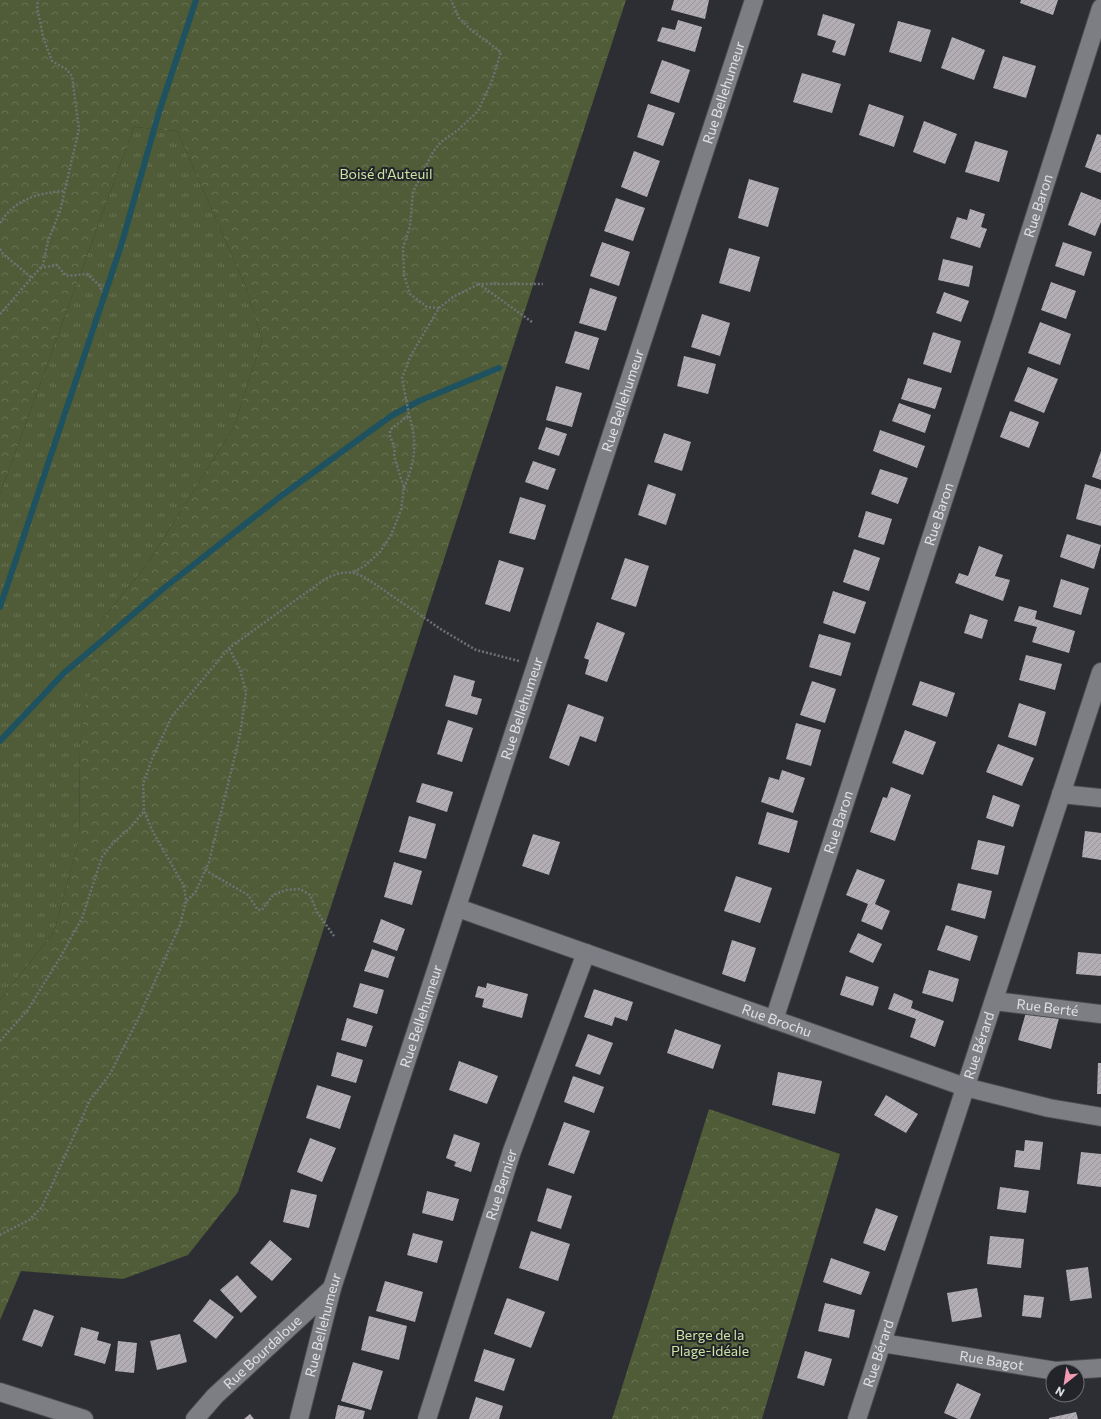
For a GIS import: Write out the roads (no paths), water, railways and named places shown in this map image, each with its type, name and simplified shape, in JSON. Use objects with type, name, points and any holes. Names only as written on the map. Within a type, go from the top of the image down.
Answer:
[{"type":"street","name":"Rue Bellehumeur","points":[[299,1419],[332,1288],[458,908],[754,0]]},
{"type":"street","name":"Rue Baron","points":[[774,1020],[1002,320],[1101,8]]},
{"type":"street","name":"Rue Bérard","points":[[857,1419],[1101,672]]},
{"type":"street","points":[[1061,794],[1101,798]]},
{"type":"street","name":"Rue Brochu","points":[[458,908],[966,1087],[1049,1108],[1101,1117]]},
{"type":"street","name":"Rue Bernier","points":[[427,1419],[512,1151],[586,953]]},
{"type":"street","name":"Rue Berté","points":[[994,1001],[1101,1014]]},
{"type":"street","name":"Rue Bourdaloue","points":[[195,1419],[215,1396],[332,1288]]},
{"type":"street","name":"Rue Bagot","points":[[882,1343],[1056,1371],[1101,1368]]},
{"type":"street","points":[[0,1392],[84,1419]]},
{"type":"waterway","points":[[0,607],[121,246],[159,112],[196,0]]},
{"type":"waterway","points":[[0,741],[64,673],[164,588],[281,496],[391,416],[419,401],[499,368]]},
{"type":"park label","name":"Boisé d'Auteuil","points":[[386,174]]},
{"type":"park label","name":"Berge de la Plage-Idéale","points":[[710,1344]]}]
